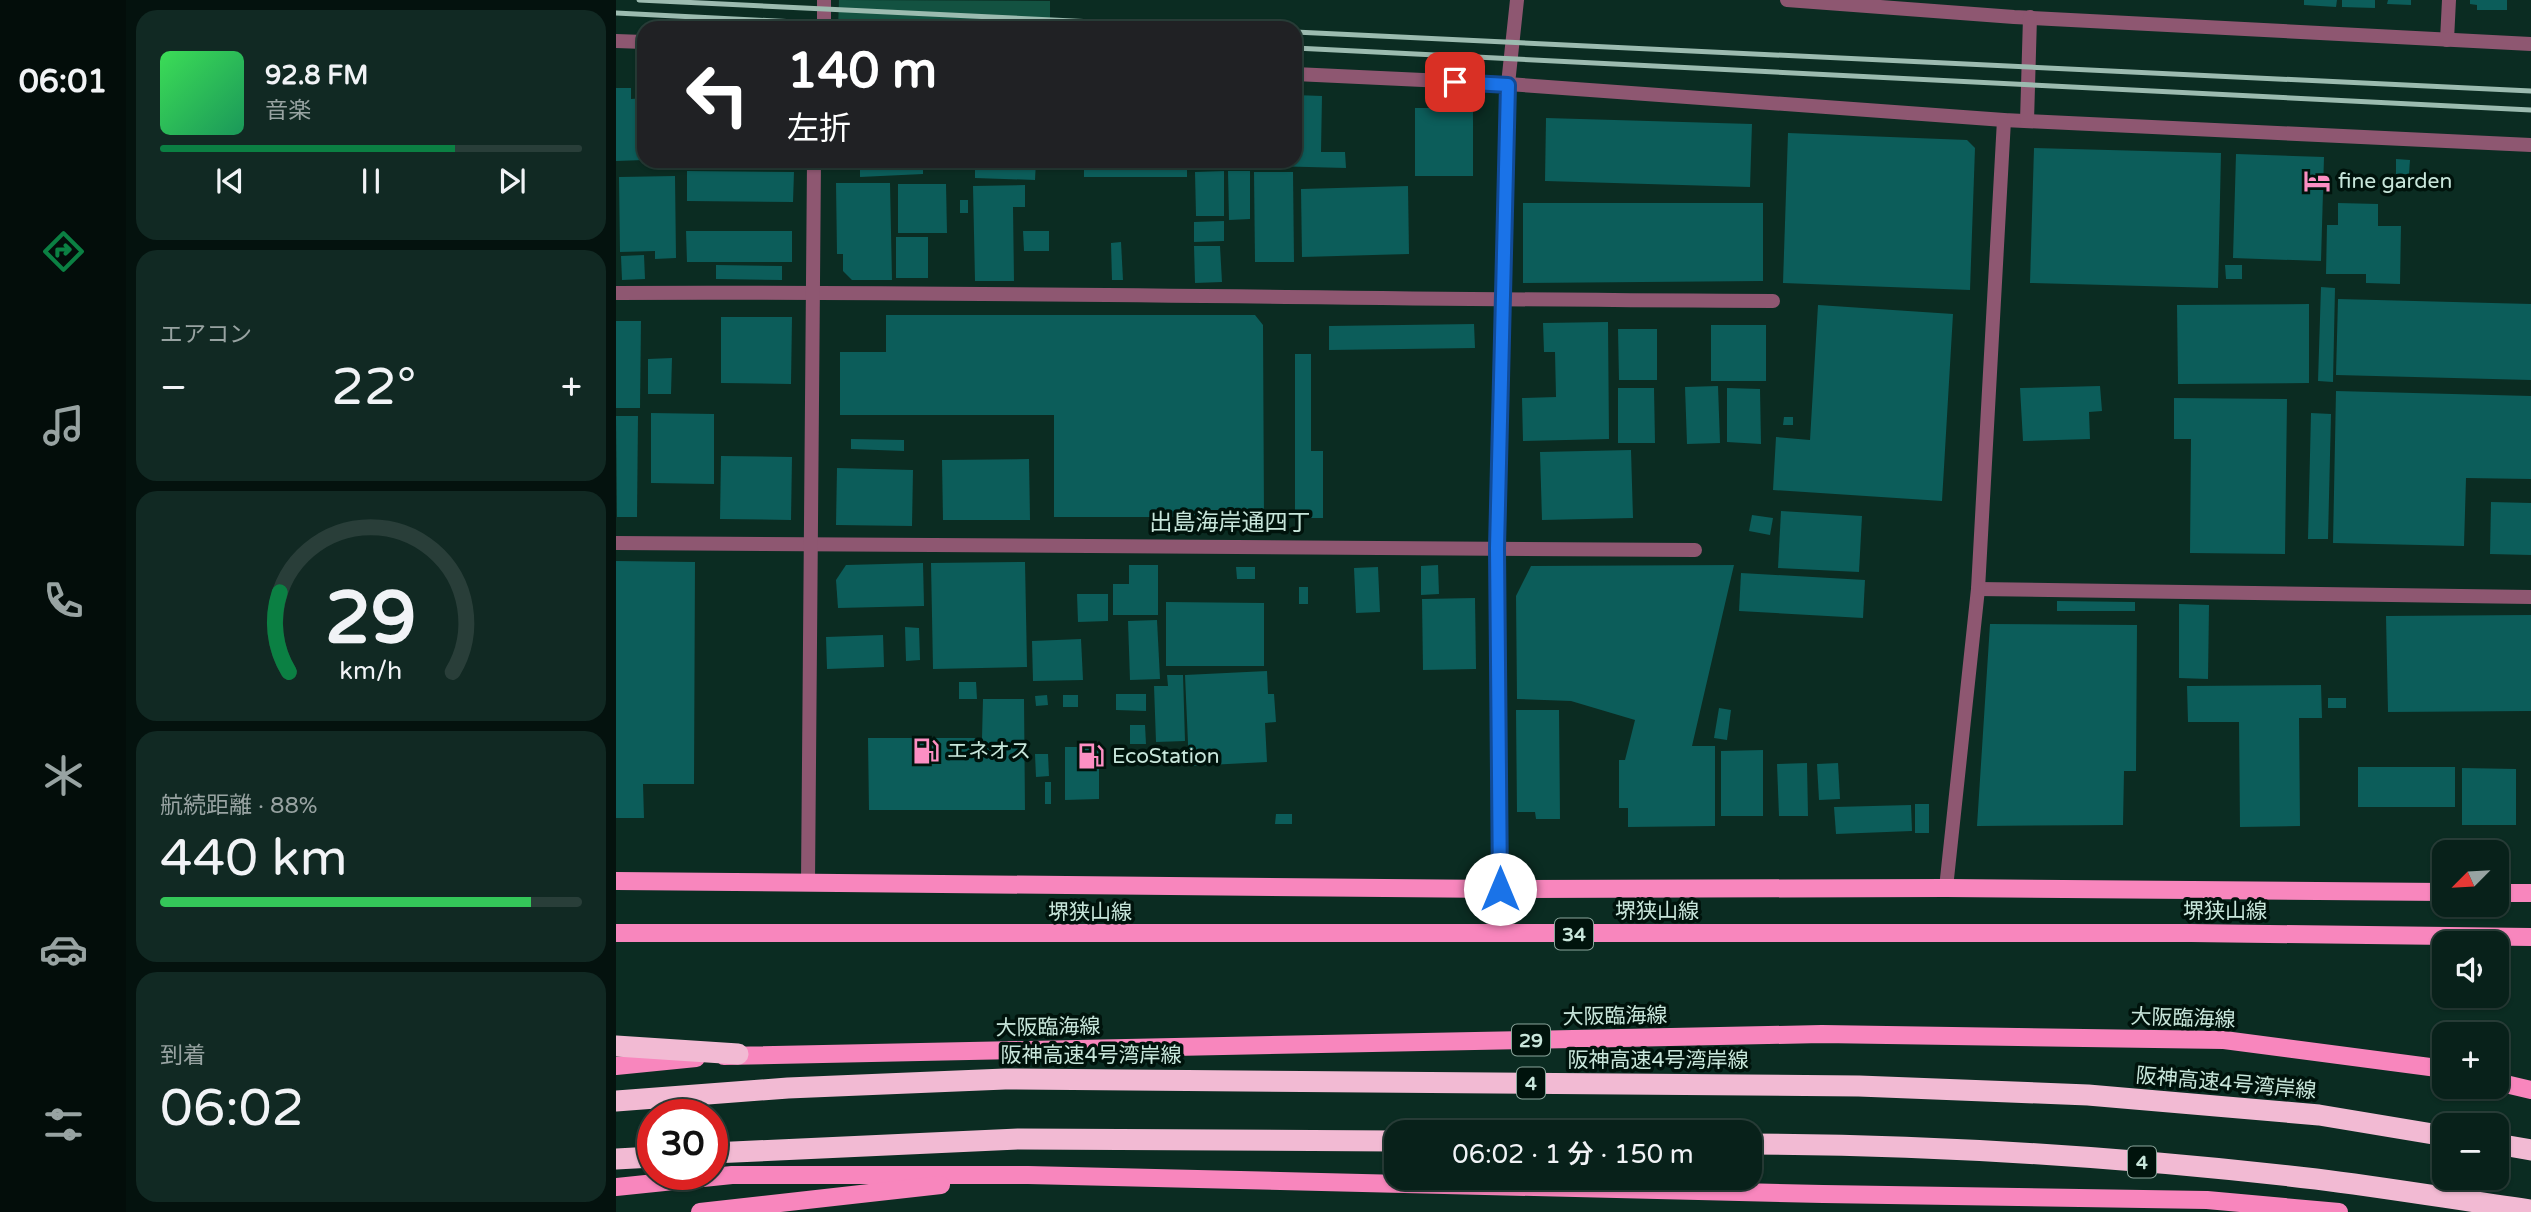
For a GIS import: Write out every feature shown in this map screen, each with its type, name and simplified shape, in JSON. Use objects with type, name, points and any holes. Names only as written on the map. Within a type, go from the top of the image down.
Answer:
[{"type":"highway","points":[[616,1046],[738,1054]]},
{"type":"highway","name":"阪神高速4号湾岸線","points":[[616,1101],[788,1088],[1005,1079],[1859,1086],[2115,1097],[2319,1115],[2432,1134]]},
{"type":"highway","points":[[728,1152],[1018,1139],[1384,1142]]},
{"type":"highway","name":"4","points":[[1762,1144],[1871,1145],[2093,1157],[2316,1179],[2531,1210]]},
{"type":"highway","points":[[2509,1146],[2531,1150]]},
{"type":"highway","points":[[616,1159],[637,1158]]},
{"type":"main road","name":"堺狭山線","points":[[616,881],[1500,889],[1946,888],[2432,892]]},
{"type":"main road","points":[[2510,893],[2531,893]]},
{"type":"main road","name":"堺狭山線","points":[[616,933],[2190,933],[2531,937]]},
{"type":"main road","name":"大阪臨海線","points":[[616,1066],[738,1054],[1822,1034],[2224,1040],[2432,1067]]},
{"type":"main road","points":[[2509,1085],[2531,1090]]},
{"type":"main road","points":[[616,1187],[732,1175],[1028,1175],[1823,1194],[2207,1200],[2339,1212]]},
{"type":"main road","points":[[700,1212],[1028,1175]]},
{"type":"street","points":[[824,0],[824,21]]},
{"type":"street","points":[[1500,889],[1497,548],[1508,85],[1517,0]]},
{"type":"street","points":[[1787,0],[2030,18],[2531,44]]},
{"type":"street","points":[[2014,17],[2015,0]]},
{"type":"street","points":[[2447,40],[2449,0]]},
{"type":"street","points":[[2027,121],[2030,18]]},
{"type":"street","points":[[616,41],[637,42]]},
{"type":"street","points":[[1302,74],[1508,85],[2004,120],[2531,145]]},
{"type":"street","points":[[1946,888],[1978,589],[2004,120]]},
{"type":"street","points":[[808,883],[814,168]]},
{"type":"street","points":[[616,293],[814,292],[1503,301],[1773,301]]},
{"type":"street","points":[[616,544],[1695,550]]},
{"type":"street","points":[[1978,589],[2531,597]]},
{"type":"green space","points":[[839,0],[1050,1],[1050,21],[838,21]]},
{"type":"building","points":[[2304,0],[2337,0],[2336,7],[2304,5]]},
{"type":"building","points":[[2342,0],[2375,0],[2375,8],[2342,7]]},
{"type":"building","points":[[2388,0],[2411,0],[2411,5],[2387,4]]},
{"type":"building","points":[[2470,0],[2507,0],[2507,10],[2477,10],[2477,5],[2470,4]]},
{"type":"building","points":[[616,88],[631,88],[631,99],[637,99],[637,160],[616,161]]},
{"type":"building","points":[[1302,95],[1322,96],[1321,152],[1345,152],[1346,168],[1302,167]]},
{"type":"building","points":[[1415,108],[1473,108],[1473,176],[1415,176]]},
{"type":"building","points":[[1546,118],[1752,124],[1750,187],[1545,181]]},
{"type":"building","points":[[1788,133],[1967,140],[1975,148],[1970,290],[1783,283]]},
{"type":"building","points":[[2034,148],[2221,153],[2218,288],[2030,283]]},
{"type":"building","points":[[2236,154],[2324,157],[2321,261],[2233,258]]},
{"type":"building","points":[[2396,159],[2410,160],[2409,174],[2396,174]]},
{"type":"building","points":[[860,168],[923,168],[923,174],[860,177]]},
{"type":"building","points":[[975,168],[1036,168],[1035,180],[975,178]]},
{"type":"building","points":[[1084,168],[1187,168],[1187,177],[1084,177]]},
{"type":"building","points":[[687,171],[794,172],[793,202],[687,201]]},
{"type":"building","points":[[1224,171],[1224,216],[1196,216],[1195,172]]},
{"type":"building","points":[[1228,171],[1250,171],[1250,219],[1229,220]]},
{"type":"building","points":[[1254,172],[1293,172],[1294,262],[1255,262]]},
{"type":"building","points":[[675,176],[676,258],[655,259],[655,251],[620,252],[619,177]]},
{"type":"building","points":[[836,183],[890,183],[892,280],[852,280],[843,271],[843,254],[837,254]]},
{"type":"building","points":[[898,184],[946,184],[947,233],[898,233]]},
{"type":"building","points":[[1025,185],[1025,207],[1013,207],[1014,281],[975,281],[973,186]]},
{"type":"building","points":[[1408,186],[1409,254],[1302,257],[1301,189]]},
{"type":"building","points":[[960,200],[968,200],[968,213],[960,213]]},
{"type":"building","points":[[1523,203],[1763,203],[1763,281],[1523,283]]},
{"type":"building","points":[[2338,203],[2378,204],[2378,226],[2401,226],[2400,284],[2366,283],[2366,274],[2326,274],[2327,225],[2338,225]]},
{"type":"building","points":[[1224,221],[1224,241],[1194,242],[1194,222]]},
{"type":"building","points":[[686,231],[792,231],[792,262],[687,262]]},
{"type":"building","points":[[1023,231],[1049,231],[1049,251],[1024,251]]},
{"type":"building","points":[[896,237],[928,237],[928,278],[896,278]]},
{"type":"building","points":[[1121,242],[1123,280],[1112,280],[1111,243]]},
{"type":"building","points":[[1194,246],[1220,246],[1222,282],[1195,283]]},
{"type":"building","points":[[644,255],[645,279],[622,280],[621,256]]},
{"type":"building","points":[[716,265],[782,266],[782,280],[716,279]]},
{"type":"building","points":[[2225,265],[2242,265],[2242,279],[2226,279]]},
{"type":"building","points":[[2321,287],[2335,288],[2333,382],[2318,381]]},
{"type":"building","points":[[2338,299],[2531,304],[2531,380],[2336,375]]},
{"type":"building","points":[[2309,304],[2309,383],[2178,384],[2177,305]]},
{"type":"building","points":[[1818,305],[1953,314],[1942,501],[1773,490],[1776,437],[1810,440]]},
{"type":"building","points":[[886,315],[1255,315],[1263,325],[1264,517],[1054,517],[1054,415],[840,415],[840,352],[886,352]]},
{"type":"building","points":[[721,317],[792,317],[791,384],[721,383]]},
{"type":"building","points":[[616,321],[641,321],[640,408],[616,408]]},
{"type":"building","points":[[1608,322],[1609,439],[1523,441],[1522,398],[1556,397],[1555,352],[1544,352],[1543,323]]},
{"type":"building","points":[[1474,324],[1475,348],[1329,350],[1329,326]]},
{"type":"building","points":[[1711,325],[1766,325],[1766,381],[1711,381]]},
{"type":"building","points":[[1618,329],[1657,329],[1657,380],[1619,380]]},
{"type":"building","points":[[1295,354],[1311,354],[1311,451],[1323,451],[1323,518],[1295,518]]},
{"type":"building","points":[[672,358],[671,394],[648,394],[648,359]]},
{"type":"building","points":[[1718,386],[1720,443],[1687,444],[1685,387]]},
{"type":"building","points":[[2100,386],[2102,411],[2089,412],[2090,439],[2023,441],[2020,388]]},
{"type":"building","points":[[1618,388],[1654,388],[1655,443],[1618,443]]},
{"type":"building","points":[[1727,388],[1760,389],[1761,444],[1727,442]]},
{"type":"building","points":[[2336,391],[2531,396],[2531,479],[2466,478],[2464,546],[2333,543]]},
{"type":"building","points":[[2174,398],[2287,399],[2285,554],[2190,553],[2191,439],[2174,439]]},
{"type":"building","points":[[651,413],[714,414],[714,484],[651,483]]},
{"type":"building","points":[[2311,413],[2331,414],[2328,539],[2308,539]]},
{"type":"building","points":[[616,416],[638,416],[637,517],[617,517]]},
{"type":"building","points":[[1784,417],[1793,417],[1793,425],[1783,425]]},
{"type":"building","points":[[851,439],[904,440],[904,451],[851,449]]},
{"type":"building","points":[[1631,450],[1633,518],[1542,520],[1540,452]]},
{"type":"building","points":[[721,456],[792,457],[791,520],[720,519]]},
{"type":"building","points":[[1029,459],[1030,520],[943,520],[942,460]]},
{"type":"building","points":[[837,468],[913,470],[912,526],[836,525]]},
{"type":"building","points":[[2491,502],[2531,503],[2531,555],[2490,554]]},
{"type":"building","points":[[1781,511],[1862,516],[1859,572],[1778,568]]},
{"type":"building","points":[[1752,515],[1773,518],[1770,535],[1749,531]]},
{"type":"building","points":[[616,561],[695,562],[694,784],[643,784],[644,818],[616,818]]},
{"type":"building","points":[[1025,562],[1027,667],[933,669],[931,563]]},
{"type":"building","points":[[923,563],[924,606],[838,608],[836,580],[846,565]]},
{"type":"building","points":[[1129,565],[1158,565],[1158,615],[1113,615],[1113,584],[1129,584]]},
{"type":"building","points":[[1438,565],[1439,594],[1421,595],[1421,566]]},
{"type":"building","points":[[1734,565],[1692,746],[1715,746],[1715,826],[1628,827],[1628,808],[1619,808],[1619,760],[1625,760],[1635,720],[1571,701],[1517,699],[1516,596],[1531,566]]},
{"type":"building","points":[[1236,567],[1255,567],[1255,579],[1237,579]]},
{"type":"building","points":[[1378,567],[1380,612],[1356,613],[1354,568]]},
{"type":"building","points":[[1741,573],[1865,580],[1863,618],[1739,611]]},
{"type":"building","points":[[1299,587],[1308,587],[1308,604],[1299,604]]},
{"type":"building","points":[[1077,594],[1108,594],[1108,621],[1078,622]]},
{"type":"building","points":[[1475,598],[1476,669],[1423,670],[1422,599]]},
{"type":"building","points":[[2057,601],[2135,602],[2135,611],[2057,611]]},
{"type":"building","points":[[1166,602],[1264,603],[1264,666],[1166,666]]},
{"type":"building","points":[[2179,604],[2209,605],[2208,679],[2179,678]]},
{"type":"building","points":[[2531,615],[2531,711],[2388,712],[2386,616]]},
{"type":"building","points":[[1157,620],[1160,679],[1130,680],[1128,621]]},
{"type":"building","points":[[1990,624],[2137,625],[2136,771],[2124,771],[2123,825],[1977,826]]},
{"type":"building","points":[[905,627],[919,628],[920,660],[906,661]]},
{"type":"building","points":[[883,635],[884,667],[827,669],[826,637]]},
{"type":"building","points":[[1081,639],[1083,680],[1033,681],[1032,641]]},
{"type":"building","points":[[1267,671],[1268,694],[1274,694],[1276,722],[1265,723],[1267,762],[1189,766],[1185,675]]},
{"type":"building","points":[[1167,675],[1183,675],[1185,741],[1156,742],[1154,686],[1168,686]]},
{"type":"building","points":[[959,682],[976,682],[977,699],[959,699]]},
{"type":"building","points":[[2321,685],[2322,718],[2299,718],[2300,826],[2240,827],[2239,722],[2188,722],[2187,686]]},
{"type":"building","points":[[1116,694],[1146,694],[1146,711],[1116,710]]},
{"type":"building","points":[[1047,695],[1048,705],[1036,706],[1035,696]]},
{"type":"building","points":[[1063,695],[1078,695],[1078,707],[1063,707]]},
{"type":"building","points":[[2328,698],[2346,698],[2346,708],[2328,708]]},
{"type":"building","points":[[983,699],[1024,699],[1025,810],[869,810],[868,738],[982,738]]},
{"type":"building","points":[[1719,708],[1731,710],[1727,740],[1714,738]]},
{"type":"building","points":[[1516,710],[1559,710],[1560,819],[1536,819],[1535,812],[1517,812]]},
{"type":"building","points":[[1130,725],[1145,725],[1146,744],[1130,744]]},
{"type":"building","points":[[1065,747],[1099,747],[1099,799],[1065,800]]},
{"type":"building","points":[[1763,750],[1763,816],[1721,816],[1721,751]]},
{"type":"building","points":[[1035,754],[1048,754],[1049,776],[1036,777]]},
{"type":"building","points":[[1807,763],[1808,816],[1779,816],[1777,764]]},
{"type":"building","points":[[1838,763],[1840,799],[1819,800],[1817,764]]},
{"type":"building","points":[[2358,767],[2455,767],[2455,807],[2358,807]]},
{"type":"building","points":[[2462,768],[2516,769],[2516,825],[2462,825]]},
{"type":"building","points":[[1045,782],[1051,782],[1051,804],[1045,804]]},
{"type":"building","points":[[1915,804],[1929,804],[1929,833],[1915,833]]},
{"type":"building","points":[[1911,805],[1912,831],[1836,834],[1834,807]]},
{"type":"building","points":[[1276,814],[1292,814],[1292,824],[1275,824]]},
{"type":"railway","points":[[639,0],[1074,21]]},
{"type":"railway","points":[[616,13],[775,21]]},
{"type":"railway","points":[[1302,32],[2531,91]]},
{"type":"railway","points":[[1302,48],[2531,110]]},
{"type":"place","name":"fine garden","points":[[2317,181]]},
{"type":"place","name":"エネオス","points":[[926,751]]},
{"type":"place","name":"EcoStation","points":[[1091,756]]},
{"type":"district","name":"出島海岸通四丁","points":[[1230,522]]},
{"type":"route","points":[[1455,82],[1508,85],[1497,548],[1500,889]]}]
